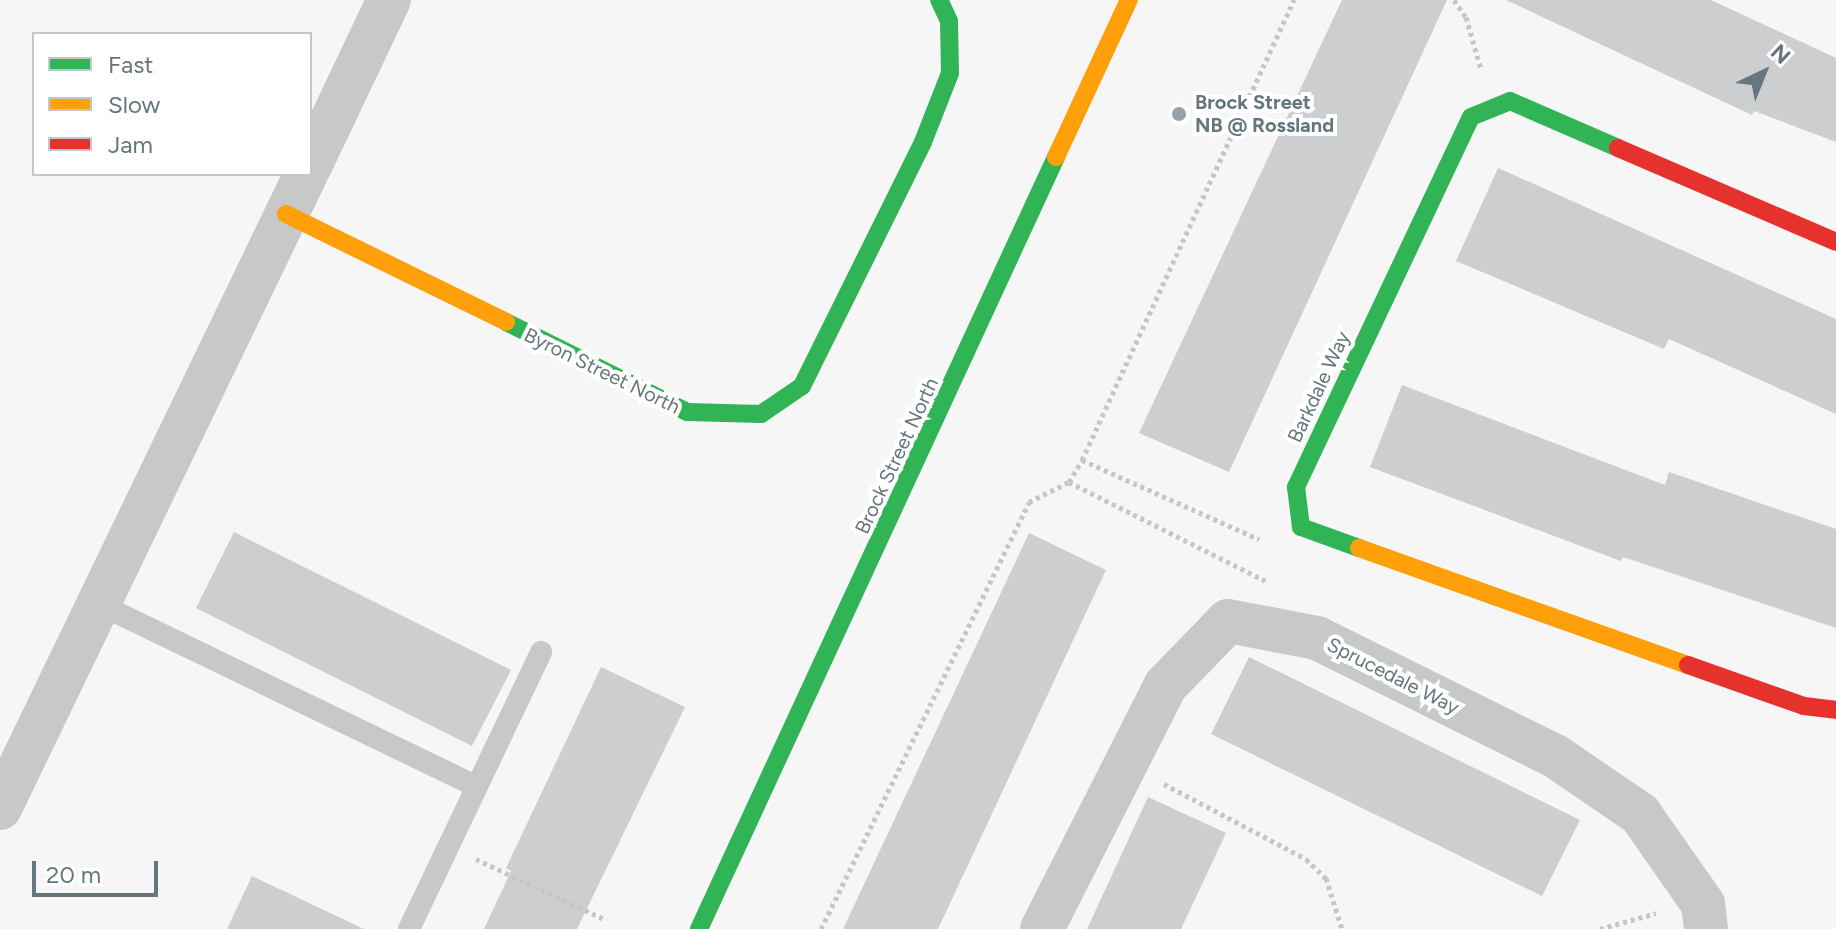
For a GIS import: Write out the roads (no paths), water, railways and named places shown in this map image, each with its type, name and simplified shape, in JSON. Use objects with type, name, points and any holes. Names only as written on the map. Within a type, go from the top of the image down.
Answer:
[{"type":"street","points":[[312,162],[389,0]]},
{"type":"street","name":"Byron Street North","points":[[286,214],[687,412],[761,414],[802,386],[923,142],[950,73],[949,21],[939,0]]},
{"type":"street","name":"Brock Street North","points":[[699,929],[1129,0]]},
{"type":"street","name":"Barkdale Way","points":[[1836,242],[1510,101],[1471,117],[1296,487],[1301,527],[1804,706],[1836,710]]},
{"type":"street","points":[[0,808],[305,176]]},
{"type":"street","name":"Sprucedale Way","points":[[1042,929],[1166,685],[1228,621],[1317,638],[1555,756],[1640,814],[1704,916]]},
{"type":"lane","points":[[99,604],[473,785]]},
{"type":"lane","points":[[409,929],[449,846],[473,785],[541,652]]},
{"type":"place","name":"Brock Street NB @ Rossland","points":[[1179,114]]}]
